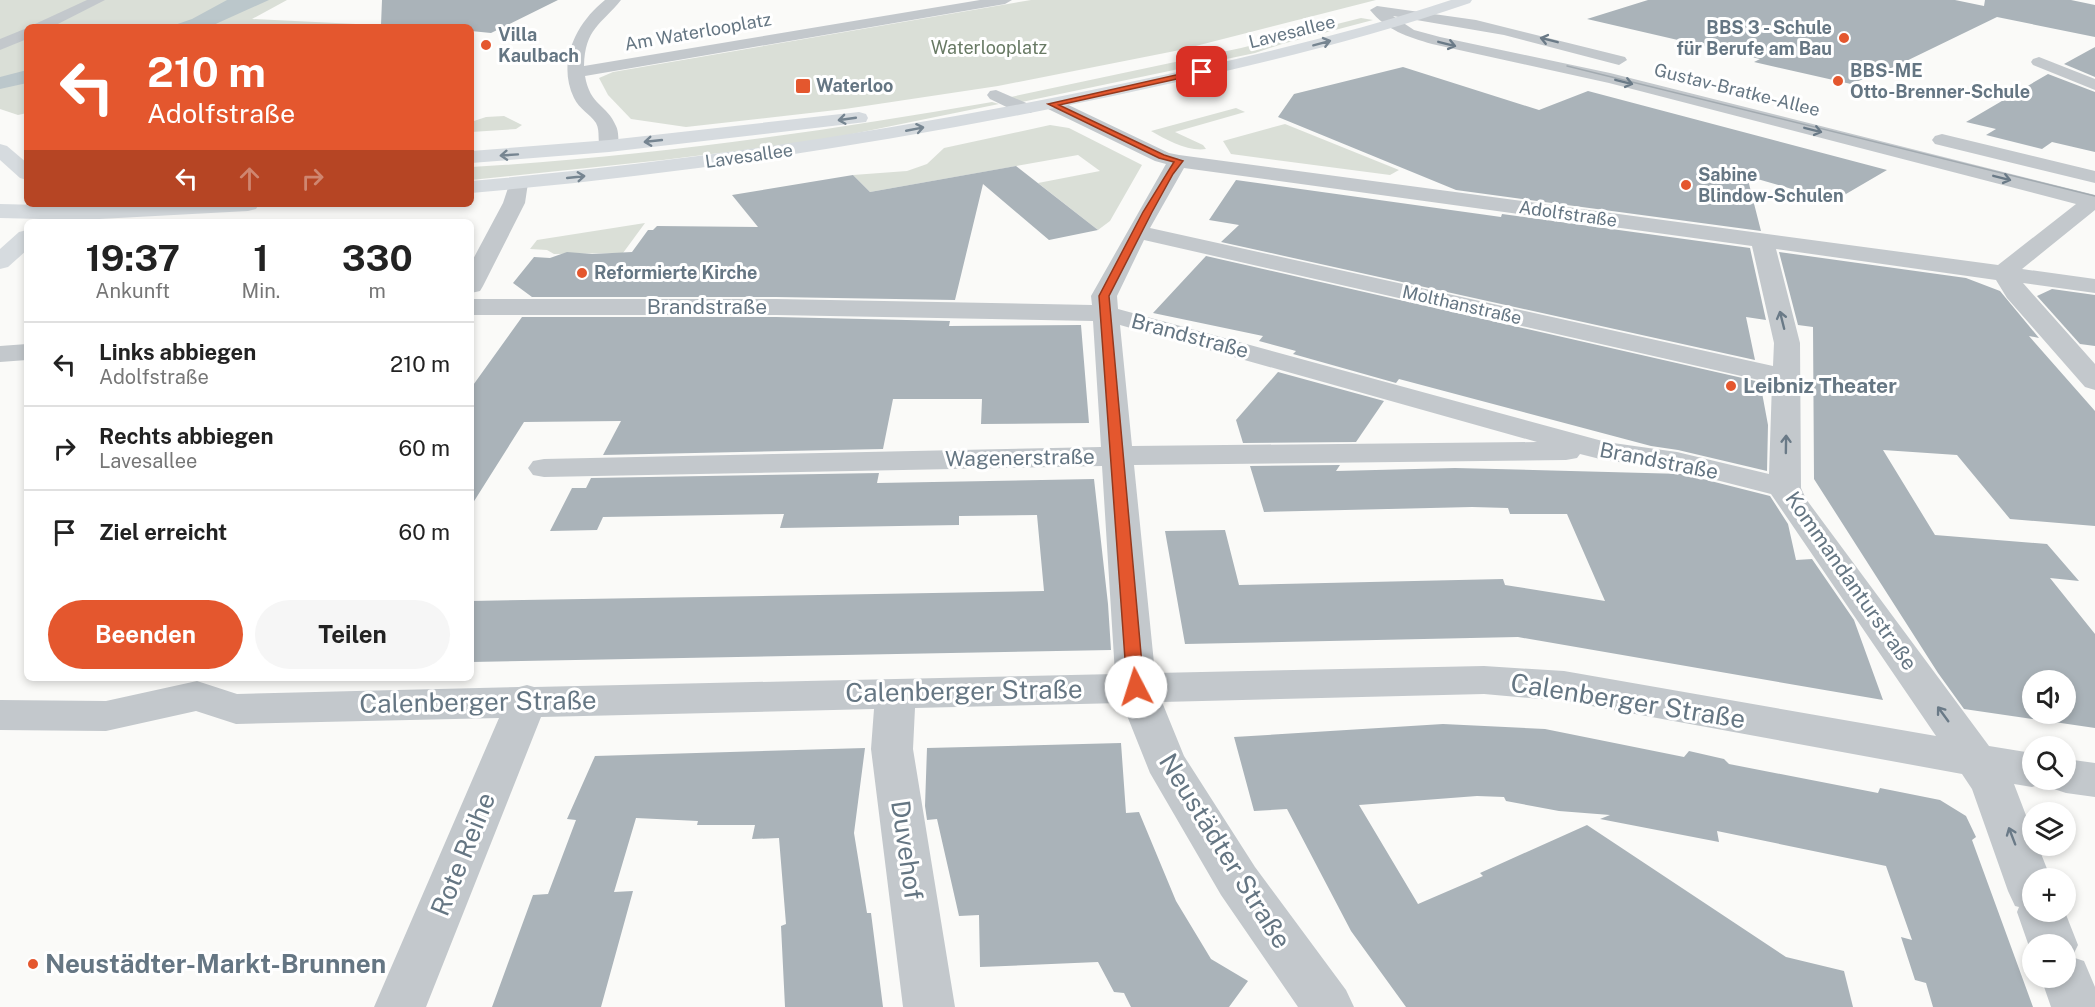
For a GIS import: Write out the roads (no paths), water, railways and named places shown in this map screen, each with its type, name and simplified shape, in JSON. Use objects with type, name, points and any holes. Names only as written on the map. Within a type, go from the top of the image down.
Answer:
[{"type":"main road","name":"Lavesallee","points":[[1356,16],[1412,0]]},
{"type":"main road","name":"Lavesallee","points":[[474,187],[813,147],[1025,110],[1266,58],[1465,0]]},
{"type":"main road","name":"Lavesallee","points":[[1258,41],[1281,36]]},
{"type":"main road","name":"Lavesallee","points":[[1180,59],[1225,49]]},
{"type":"main road","points":[[975,99],[1019,91]]},
{"type":"main road","name":"Lavesallee","points":[[474,157],[609,146],[877,115]]},
{"type":"main road","points":[[6,145],[24,170]]},
{"type":"main road","points":[[0,209],[154,211],[208,207]]},
{"type":"main road","points":[[0,262],[24,240]]},
{"type":"street","points":[[45,24],[98,0]]},
{"type":"street","points":[[609,146],[607,126],[584,100],[574,73],[576,51],[590,24],[599,12],[614,0]]},
{"type":"street","name":"Am Waterlooplatz","points":[[574,73],[1005,0]]},
{"type":"street","points":[[1377,10],[1392,23]]},
{"type":"street","name":"Gustav-Bratke-Allee","points":[[1377,10],[1452,18],[1547,40],[1638,66]]},
{"type":"street","name":"Gustav-Bratke-Allee","points":[[1392,23],[1409,33],[1460,47],[1610,78],[2094,202]]},
{"type":"street","points":[[0,39],[24,33]]},
{"type":"street","points":[[0,45],[24,33]]},
{"type":"street","points":[[2039,62],[2095,86]]},
{"type":"street","points":[[996,95],[1025,110]]},
{"type":"street","name":"Adolfstraße","points":[[1052,104],[1162,157],[1179,161],[2095,286]]},
{"type":"street","points":[[1924,135],[2095,177]]},
{"type":"street","name":"Neustädter Straße","points":[[1179,161],[1169,173],[1104,296],[1136,687],[1165,761],[1238,881],[1328,1007]]},
{"type":"street","points":[[474,280],[514,202],[518,183]]},
{"type":"street","points":[[2094,202],[2004,273],[2016,293],[2095,381]]},
{"type":"street","name":"Molthanstraße","points":[[1137,232],[1787,378]]},
{"type":"street","name":"Kommandanturstraße","points":[[1762,240],[1787,343],[1785,488],[1790,500],[1992,783],[2023,868]]},
{"type":"street","name":"Brandstraße","points":[[474,307],[776,307],[1105,313],[1604,451],[1677,461],[1785,488]]},
{"type":"street","points":[[0,354],[24,352]]},
{"type":"street","name":"Wagenerstraße","points":[[544,468],[1116,456],[1604,451]]},
{"type":"street","name":"Calenberger Straße","points":[[0,715],[106,716],[194,687],[236,709],[526,700],[1484,680],[1553,685],[2022,769]]},
{"type":"street","name":"Duvehof","points":[[896,693],[892,748],[929,1007]]},
{"type":"street","name":"Rote Reihe","points":[[400,1007],[526,700]]},
{"type":"street","points":[[2076,777],[2095,780]]},
{"type":"street","points":[[2070,988],[2077,1007]]},
{"type":"tram line","points":[[1567,66],[2095,196]]},
{"type":"place","name":"BBS 3 - Schule für Berufe am Bau","points":[[1844,38]]},
{"type":"place","name":"Villa Kaulbach","points":[[486,45]]},
{"type":"place","name":"BBS-ME Otto-Brenner-Schule","points":[[1838,81]]},
{"type":"place","name":"Waterloo","points":[[803,86]]},
{"type":"place","name":"Sabine Blindow-Schulen","points":[[1686,185]]},
{"type":"place","name":"Reformierte Kirche","points":[[582,273]]},
{"type":"place","name":"Leibniz Theater","points":[[1731,386]]},
{"type":"place","name":"Neustädter-Markt-Brunnen","points":[[33,964]]},
{"type":"park label","name":"Waterlooplatz","points":[[989,48]]}]
